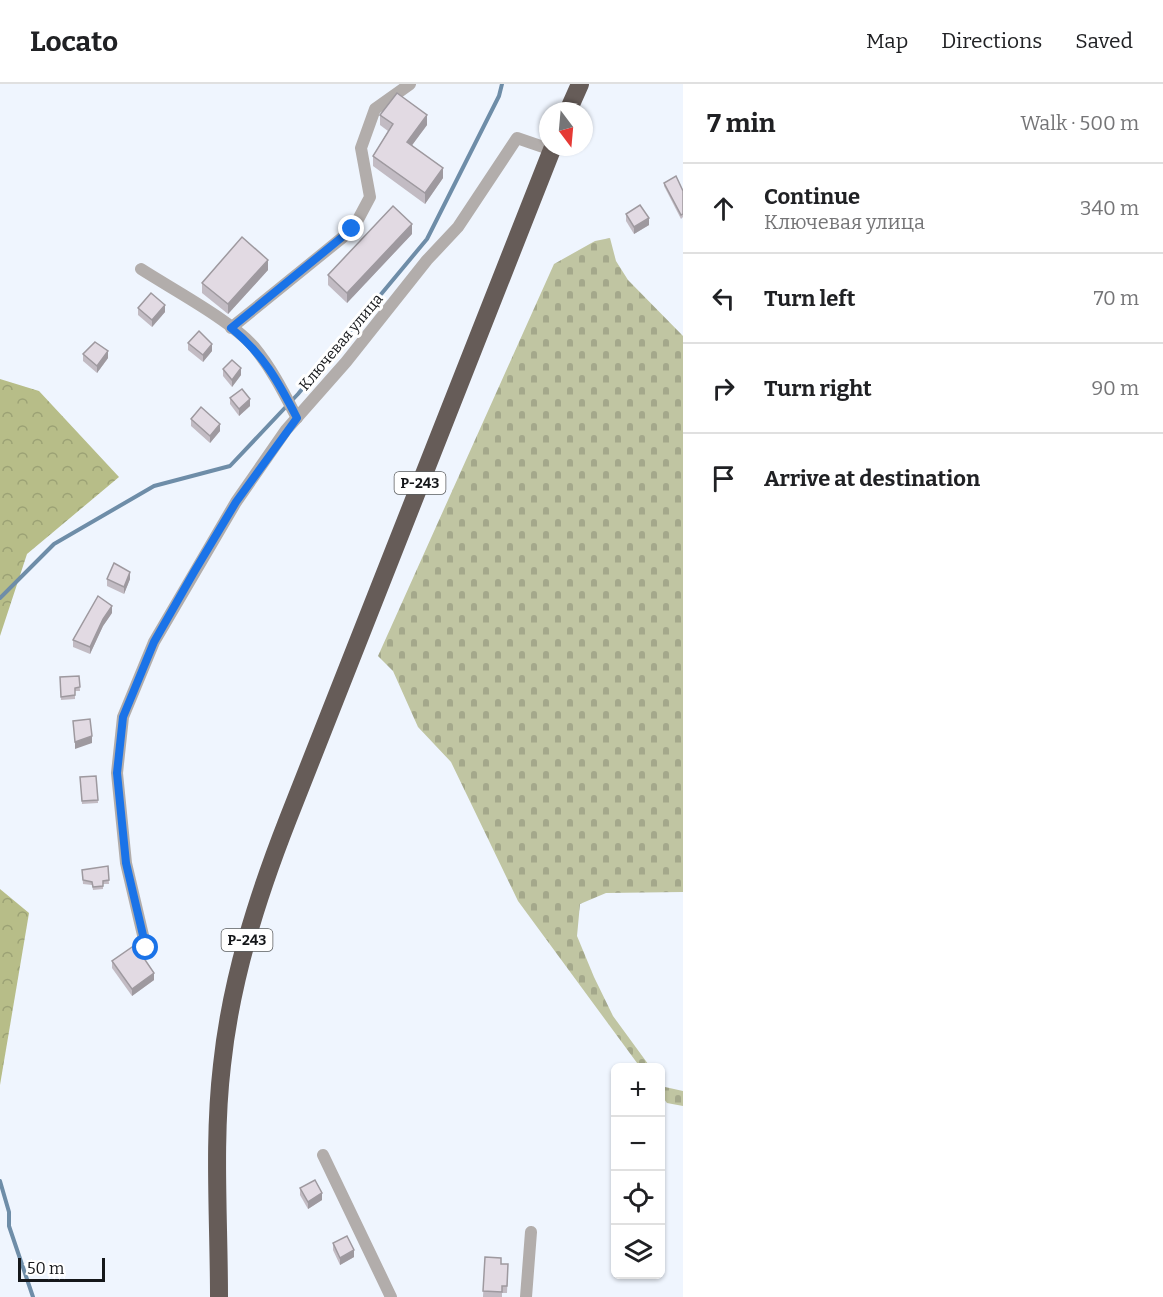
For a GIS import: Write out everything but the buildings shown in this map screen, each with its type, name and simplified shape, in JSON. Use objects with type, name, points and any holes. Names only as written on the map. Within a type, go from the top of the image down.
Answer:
[{"type":"highway","points":[[572,102],[580,84]]},
{"type":"highway","name":"Р-243","points":[[219,1297],[221,1065],[233,997],[249,931],[277,848],[550,156]]},
{"type":"street","points":[[231,328],[352,229],[370,197],[361,148],[375,109],[410,84]]},
{"type":"street","name":"Ключевая улица","points":[[146,948],[125,852],[117,773],[123,717],[154,642],[236,502],[297,418],[346,362],[427,260],[458,227],[516,138],[539,145]]},
{"type":"street","points":[[141,269],[231,328],[253,346],[278,380],[297,418]]},
{"type":"street","points":[[323,1155],[391,1297]]},
{"type":"street","points":[[526,1297],[531,1232]]},
{"type":"green space","points":[[610,238],[616,261],[628,280],[683,336],[683,892],[606,893],[580,904],[577,936],[613,1016],[647,1063],[637,1063],[518,901],[451,762],[418,727],[393,671],[378,656],[554,264],[595,241]]},
{"type":"green space","points":[[0,379],[39,391],[119,477],[27,554],[0,636]]},
{"type":"green space","points":[[0,889],[29,913],[0,1085]]},
{"type":"green space","points":[[665,1087],[683,1091],[683,1106],[667,1103]]},
{"type":"waterway","points":[[0,598],[54,544],[154,486],[230,466],[298,394],[427,239],[499,96],[502,84]]},
{"type":"waterway","points":[[0,1181],[9,1212],[9,1226],[33,1297]]},
{"type":"route","points":[[146,948],[126,863],[117,773],[123,717],[154,642],[194,572],[236,502],[286,430],[297,418],[278,380],[253,346],[231,328],[352,229]]}]
